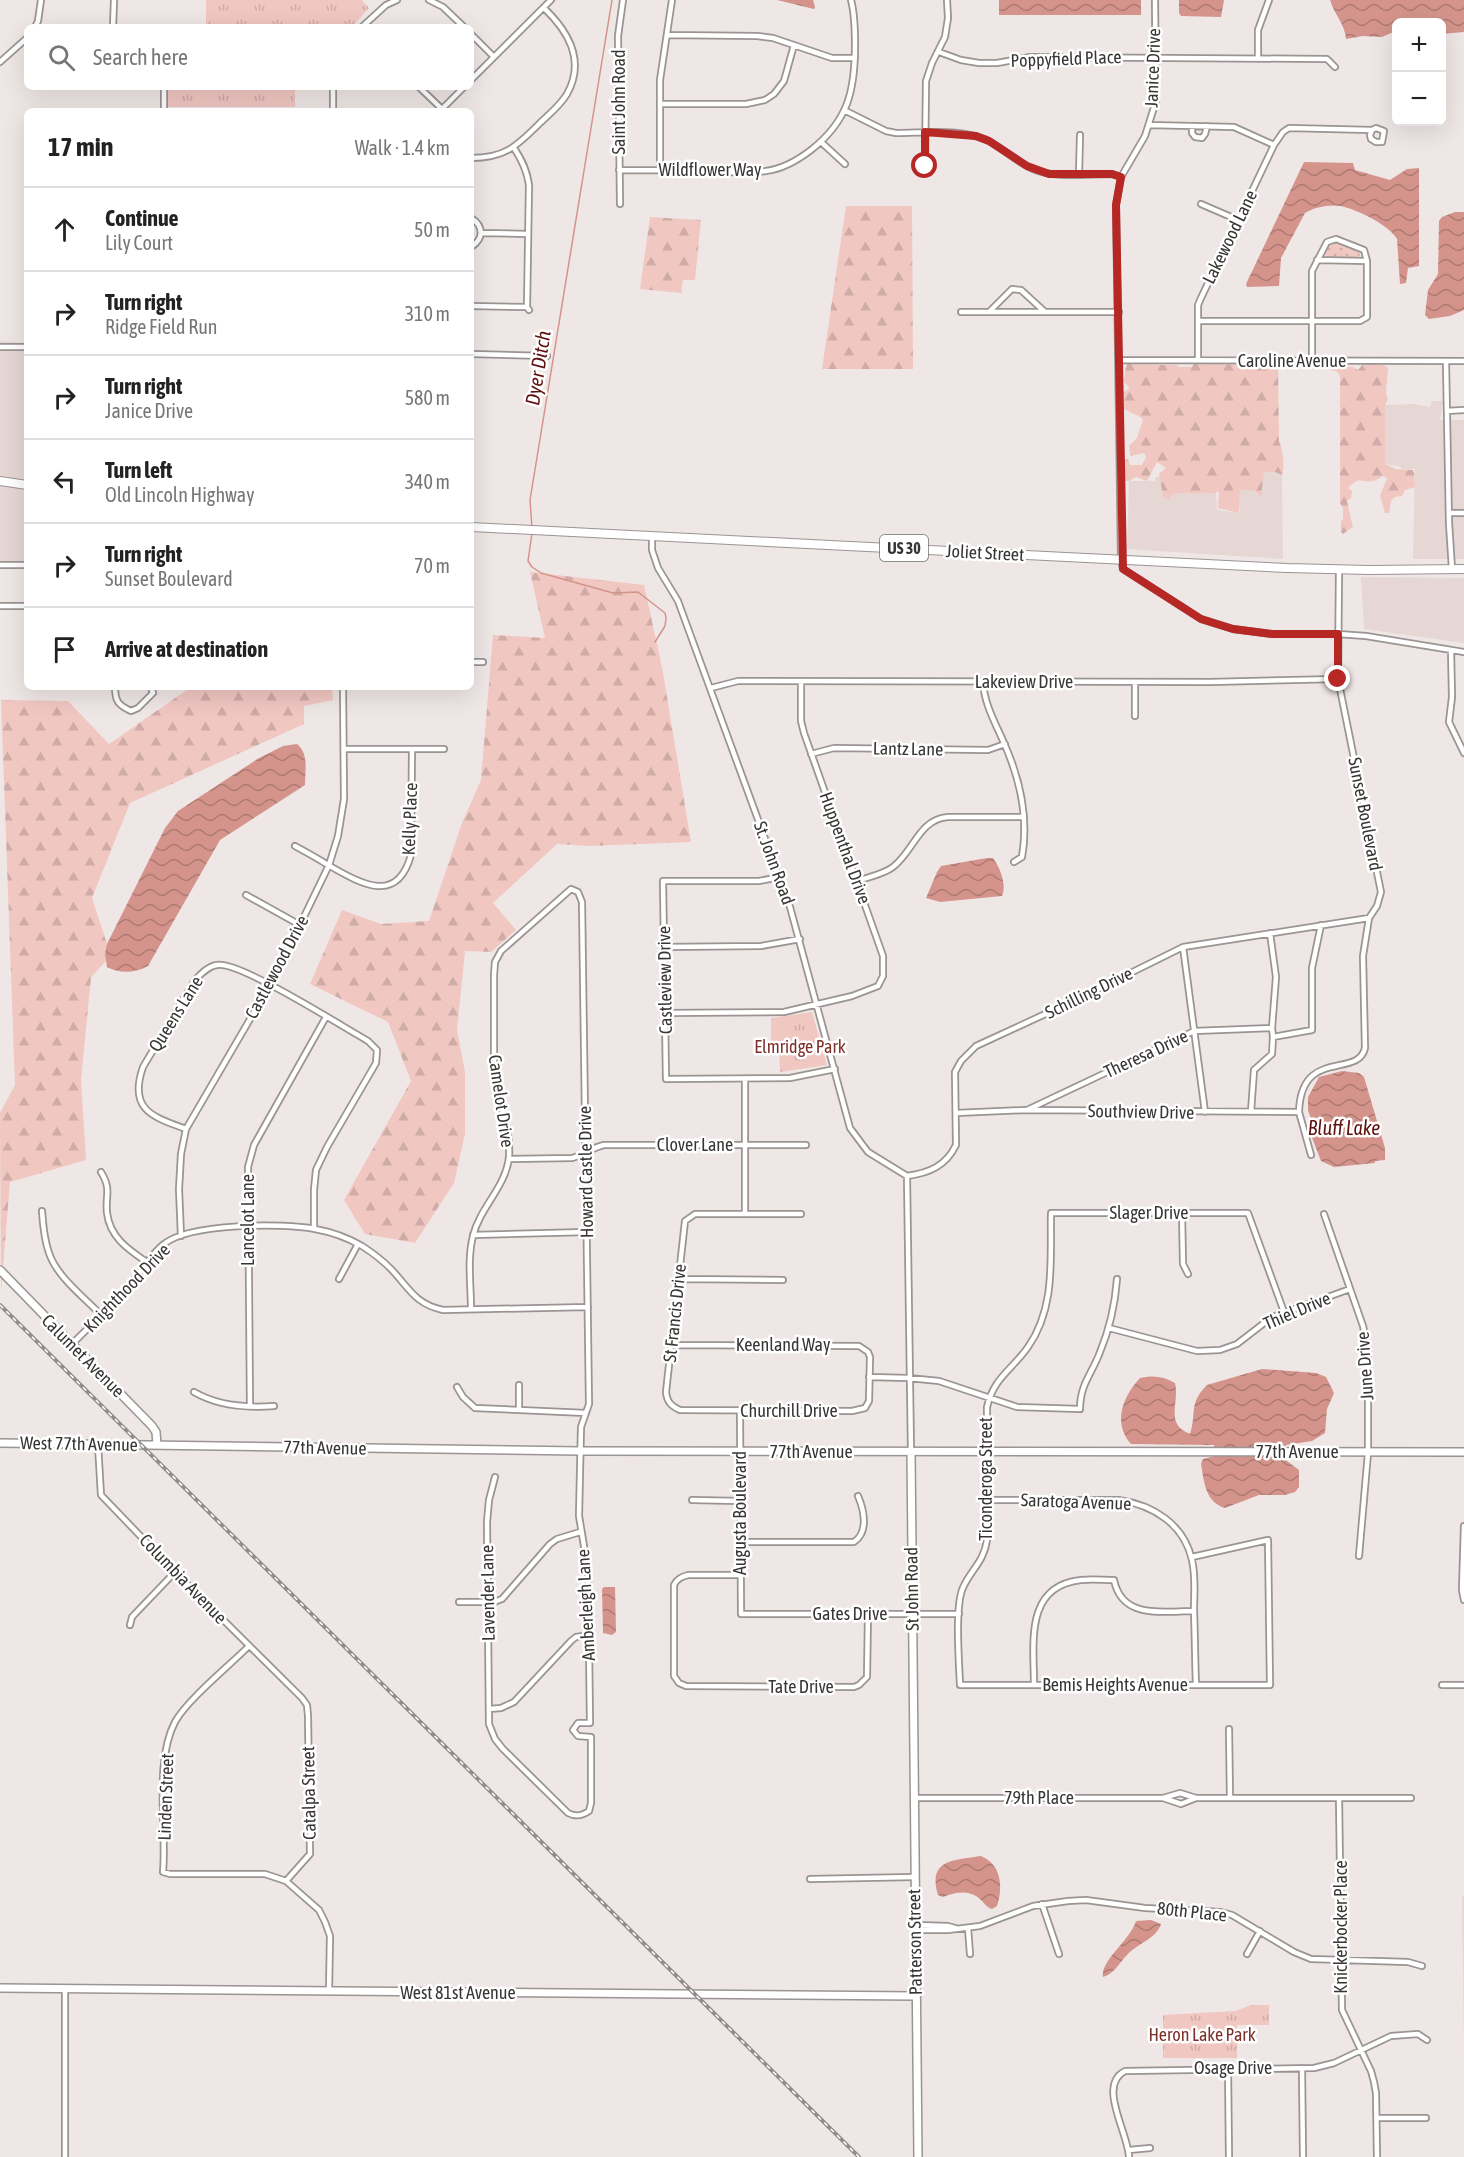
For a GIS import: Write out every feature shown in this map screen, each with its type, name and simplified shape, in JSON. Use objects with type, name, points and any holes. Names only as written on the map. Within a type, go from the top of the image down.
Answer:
[{"type":"main road","points":[[0,481],[24,485]]},
{"type":"main road","name":"Joliet Street","points":[[474,527],[1339,570],[1464,569]]},
{"type":"street","points":[[36,24],[41,0]]},
{"type":"street","points":[[113,24],[114,0]]},
{"type":"street","points":[[365,24],[386,5],[397,0]]},
{"type":"street","points":[[429,0],[443,7],[461,24]]},
{"type":"street","points":[[474,77],[551,0]]},
{"type":"street","name":"Saint John Road","points":[[620,204],[618,36],[623,0]]},
{"type":"street","points":[[660,170],[660,80],[672,0]]},
{"type":"street","name":"Wildflower Way","points":[[619,170],[767,171],[799,159],[833,128],[844,110],[854,78],[854,14],[851,0]]},
{"type":"street","points":[[925,166],[926,81],[948,27],[947,0]]},
{"type":"street","name":"Janice Drive","points":[[1121,560],[1116,205],[1121,177],[1145,136],[1156,101],[1155,0]]},
{"type":"street","points":[[1258,59],[1260,23],[1269,0]]},
{"type":"street","points":[[474,158],[487,158],[514,148],[560,103],[572,82],[575,68],[569,38],[561,24],[544,8]]},
{"type":"street","points":[[667,35],[757,36],[773,38],[832,58],[855,58]]},
{"type":"street","points":[[474,37],[494,57]]},
{"type":"street","points":[[0,62],[24,44]]},
{"type":"street","points":[[660,104],[746,104],[765,100],[774,94],[784,81],[794,45]]},
{"type":"street","name":"Poppyfield Place","points":[[939,52],[961,60],[979,63],[997,63],[1030,57],[1156,57],[1327,59],[1335,67]]},
{"type":"street","points":[[164,90],[164,108]]},
{"type":"street","points":[[333,90],[333,108]]},
{"type":"street","points":[[423,90],[441,108]]},
{"type":"street","points":[[445,108],[461,90]]},
{"type":"street","points":[[844,110],[886,131],[974,136],[989,141],[1036,171],[1049,174],[1112,174],[1121,177]]},
{"type":"street","points":[[1149,125],[1234,127],[1274,145]]},
{"type":"street","points":[[1192,126],[1192,133],[1202,138],[1207,126]]},
{"type":"street","name":"Lakewood Lane","points":[[1198,360],[1200,298],[1274,145],[1283,132],[1289,128],[1372,130]]},
{"type":"street","points":[[1079,174],[1080,135]]},
{"type":"street","points":[[821,141],[845,164]]},
{"type":"street","points":[[474,306],[528,308],[528,173],[514,148]]},
{"type":"street","points":[[1201,204],[1238,220]]},
{"type":"street","points":[[474,220],[479,224],[481,233],[478,242],[474,245]]},
{"type":"street","points":[[481,233],[528,234]]},
{"type":"street","points":[[1198,321],[1312,321],[1360,321],[1366,317],[1364,250],[1336,239],[1327,242],[1312,271],[1312,321],[1312,361]]},
{"type":"street","points":[[1317,260],[1366,261]]},
{"type":"street","points":[[989,312],[1012,289],[1017,289],[1045,312]]},
{"type":"street","points":[[962,312],[1119,312]]},
{"type":"street","points":[[0,347],[24,347]]},
{"type":"street","points":[[474,354],[546,356]]},
{"type":"street","name":"Caroline Avenue","points":[[1119,360],[1464,361]]},
{"type":"street","points":[[1446,362],[1452,569]]},
{"type":"street","points":[[1447,411],[1464,410]]},
{"type":"street","points":[[1449,513],[1464,513]]},
{"type":"street","name":"St. John Road","points":[[652,535],[652,550],[658,568],[678,601],[780,877],[819,1005],[850,1128],[868,1152],[907,1176]]},
{"type":"street","points":[[1121,560],[1125,571],[1201,619],[1233,629],[1272,634],[1366,636],[1464,652]]},
{"type":"street","points":[[0,565],[24,565]]},
{"type":"street","name":"Sunset Boulevard","points":[[1299,1112],[1303,1086],[1310,1076],[1316,1072],[1357,1060],[1363,1055],[1365,1048],[1362,964],[1369,918],[1377,906],[1381,892],[1338,679],[1339,570]]},
{"type":"street","points":[[0,606],[24,606]]},
{"type":"street","points":[[1451,650],[1452,697],[1449,722],[1464,753]]},
{"type":"street","points":[[474,662],[483,662]]},
{"type":"street","name":"Lakeview Drive","points":[[711,688],[738,681],[1135,682],[1338,679]]},
{"type":"street","name":"Huppenthal Drive","points":[[801,681],[801,721],[883,956],[884,968],[878,986],[819,1005]]},
{"type":"street","points":[[984,681],[985,699],[1005,744],[1019,784],[1024,817],[1022,857],[1014,862]]},
{"type":"street","points":[[1135,682],[1136,716]]},
{"type":"street","points":[[114,690],[116,700],[121,706],[131,711],[138,708],[153,693],[152,690]]},
{"type":"street","name":"Castlewood Drive","points":[[181,1236],[179,1189],[181,1154],[186,1129],[300,925],[329,865],[338,836],[344,799],[343,690]]},
{"type":"street","points":[[1456,739],[1464,735]]},
{"type":"street","name":"Lantz Lane","points":[[811,754],[834,748],[988,750],[1005,744]]},
{"type":"street","points":[[344,749],[444,749]]},
{"type":"street","name":"Kelly Place","points":[[295,846],[360,882],[373,886],[389,886],[400,879],[408,868],[411,855],[412,750]]},
{"type":"street","points":[[857,881],[891,868],[904,857],[922,829],[936,819],[1024,817]]},
{"type":"street","name":"Castleview Drive","points":[[745,1079],[666,1079],[663,881],[759,881],[780,877]]},
{"type":"street","name":"Camelot Drive","points":[[471,1309],[470,1264],[473,1235],[482,1214],[504,1176],[508,1159],[509,1138],[506,1118],[494,1072],[495,962],[501,951],[567,892],[571,889],[578,892]]},
{"type":"street","name":"Howard Castle Drive","points":[[578,892],[582,902],[589,1404],[581,1427],[580,1451]]},
{"type":"street","points":[[246,895],[300,925]]},
{"type":"street","name":"Schilling Drive","points":[[907,1176],[929,1172],[953,1152],[956,1145],[955,1072],[961,1061],[976,1046],[1183,947],[1369,918]]},
{"type":"street","points":[[1273,1036],[1312,1030],[1312,968],[1321,925]]},
{"type":"street","points":[[1251,1112],[1254,1070],[1272,1054],[1276,977],[1270,933]]},
{"type":"street","points":[[664,947],[761,946],[800,939]]},
{"type":"street","points":[[1183,947],[1205,1112]]},
{"type":"street","name":"Queens Lane","points":[[186,1129],[155,1118],[143,1107],[138,1095],[138,1082],[143,1067],[195,980],[203,971],[217,965],[234,967],[269,984],[368,1041],[377,1050],[376,1063],[316,1170],[314,1229]]},
{"type":"street","points":[[665,1013],[768,1013],[819,1005]]},
{"type":"street","name":"Lancelot Lane","points":[[250,1407],[248,1167],[254,1145],[326,1017]]},
{"type":"street","name":"Theresa Drive","points":[[1026,1110],[1194,1030],[1272,1028]]},
{"type":"street","points":[[801,1214],[745,1213],[745,1079],[790,1078],[835,1069]]},
{"type":"street","name":"Southview Drive","points":[[956,1113],[1026,1110],[1299,1112]]},
{"type":"street","points":[[1299,1112],[1311,1155]]},
{"type":"street","name":"Clover Lane","points":[[508,1159],[572,1158],[591,1148],[604,1145],[806,1145]]},
{"type":"street","points":[[101,1172],[108,1184],[107,1214],[112,1232],[124,1246],[148,1263]]},
{"type":"street","points":[[907,1176],[911,1452]]},
{"type":"street","points":[[42,1211],[44,1237],[50,1256],[59,1271],[101,1315]]},
{"type":"street","name":"St Francis Drive","points":[[680,1410],[670,1404],[667,1399],[685,1221],[695,1214],[745,1213]]},
{"type":"street","name":"Slager Drive","points":[[1051,1213],[1248,1213],[1284,1312]]},
{"type":"street","name":"Ticonderoga Street","points":[[960,1685],[959,1614],[962,1590],[985,1551],[987,1540],[986,1419],[989,1397],[998,1379],[1027,1348],[1042,1322],[1050,1293],[1051,1213]]},
{"type":"street","points":[[1182,1213],[1183,1264],[1188,1274]]},
{"type":"street","name":"June Drive","points":[[1324,1214],[1363,1326],[1368,1348],[1368,1453],[1359,1556]]},
{"type":"street","name":"Knighthood Drive","points":[[72,1344],[164,1244],[181,1236],[220,1227],[289,1226],[343,1236],[373,1253],[391,1269],[419,1301],[443,1310],[588,1307]]},
{"type":"street","points":[[473,1235],[587,1232]]},
{"type":"street","points":[[339,1280],[358,1244]]},
{"type":"street","name":"Calumet Avenue","points":[[0,1270],[152,1426],[156,1432],[158,1445]]},
{"type":"street","points":[[678,1279],[783,1280]]},
{"type":"street","points":[[869,1377],[939,1381],[1029,1409],[1080,1409],[1082,1387],[1099,1355],[1109,1328],[1117,1279]]},
{"type":"street","name":"Thiel Drive","points":[[1109,1328],[1176,1347],[1208,1352],[1237,1344],[1272,1317],[1350,1289]]},
{"type":"street","name":"Keenland Way","points":[[671,1345],[859,1346],[868,1352],[870,1357],[869,1377]]},
{"type":"street","name":"Churchill Drive","points":[[680,1410],[859,1411],[865,1408],[869,1401],[869,1377]]},
{"type":"street","points":[[519,1385],[519,1410]]},
{"type":"street","points":[[457,1388],[475,1408],[586,1413]]},
{"type":"street","points":[[194,1392],[206,1400],[250,1407],[274,1406]]},
{"type":"street","name":"Augusta Boulevard","points":[[740,1411],[741,1614]]},
{"type":"street","name":"West 77th Avenue","points":[[0,1443],[158,1445]]},
{"type":"street","name":"Columbia Avenue","points":[[98,1445],[101,1495],[302,1698]]},
{"type":"street","name":"77th Avenue","points":[[158,1445],[740,1452],[1464,1452]]},
{"type":"street","name":"Amberleigh Lane","points":[[580,1451],[580,1532],[588,1562],[591,1803]]},
{"type":"street","name":"St John Road","points":[[911,1452],[914,1726]]},
{"type":"street","name":"Lavender Lane","points":[[495,1478],[489,1500],[487,1522],[489,1724],[495,1739],[568,1812],[576,1816],[585,1814],[591,1803]]},
{"type":"street","points":[[740,1542],[854,1542],[863,1530],[863,1508],[858,1496]]},
{"type":"street","points":[[692,1500],[740,1501]]},
{"type":"street","name":"Saratoga Avenue","points":[[987,1500],[1136,1502],[1163,1515],[1171,1522],[1183,1536],[1192,1557],[1196,1685]]},
{"type":"street","points":[[1463,1598],[1464,1526]]},
{"type":"street","points":[[459,1602],[488,1602],[502,1599],[550,1544],[557,1539],[580,1532]]},
{"type":"street","name":"Bemis Heights Avenue","points":[[960,1685],[1270,1685],[1268,1540],[1192,1557]]},
{"type":"street","points":[[130,1625],[132,1617],[175,1572]]},
{"type":"street","name":"Tate Drive","points":[[740,1575],[688,1575],[682,1576],[676,1582],[674,1586],[674,1676],[679,1683],[686,1686],[854,1687],[867,1677],[868,1614]]},
{"type":"street","points":[[1034,1685],[1036,1614],[1047,1597],[1061,1586],[1081,1580],[1114,1580],[1118,1594],[1132,1607],[1142,1611],[1194,1611]]},
{"type":"street","name":"Gates Drive","points":[[741,1614],[959,1614]]},
{"type":"street","points":[[489,1709],[501,1708],[514,1702],[571,1641],[582,1635],[589,1635]]},
{"type":"street","name":"Linden Street","points":[[249,1646],[187,1706],[175,1722],[164,1758],[163,1872],[170,1874],[265,1874],[286,1881]]},
{"type":"street","points":[[1442,1685],[1464,1685]]},
{"type":"street","name":"Catalpa Street","points":[[286,1881],[310,1854],[309,1716],[307,1705],[302,1698]]},
{"type":"street","points":[[590,1723],[578,1723],[573,1730],[578,1736],[591,1737]]},
{"type":"street","name":"Patterson Street","points":[[914,1726],[918,2157]]},
{"type":"street","points":[[1229,1729],[1230,1798]]},
{"type":"street","name":"79th Place","points":[[915,1798],[1163,1798],[1180,1793],[1196,1798],[1411,1798]]},
{"type":"street","name":"79th Place","points":[[1163,1798],[1181,1804],[1196,1798]]},
{"type":"street","name":"Knickerbocker Place","points":[[1339,1798],[1342,2010],[1374,2082],[1377,2157]]},
{"type":"street","points":[[810,1879],[915,1877]]},
{"type":"street","points":[[286,1881],[319,1910],[326,1922],[330,1936],[329,1992]]},
{"type":"street","name":"80th Place","points":[[915,1928],[948,1930],[969,1928],[1042,1904],[1086,1900],[1145,1908],[1221,1912],[1232,1915],[1294,1952],[1311,1959],[1408,1962],[1422,1966]]},
{"type":"street","points":[[1042,1904],[1059,1954]]},
{"type":"street","points":[[969,1928],[970,1954]]},
{"type":"street","points":[[1247,1954],[1260,1931]]},
{"type":"street","name":"West 81st Avenue","points":[[0,1988],[916,1996]]},
{"type":"street","points":[[64,1988],[65,2157]]},
{"type":"street","name":"Osage Drive","points":[[1130,2157],[1112,2091],[1114,2080],[1119,2074],[1133,2069],[1325,2066],[1382,2039],[1400,2034],[1418,2034],[1427,2040]]},
{"type":"street","points":[[1228,2068],[1229,2157]]},
{"type":"street","points":[[1302,2068],[1303,2157]]},
{"type":"street","points":[[1377,2118],[1425,2118]]},
{"type":"street","points":[[1129,2150],[1150,2148]]},
{"type":"shaded area","points":[[0,341],[24,343],[24,568],[0,567]]},
{"type":"shaded area","points":[[1432,401],[1443,401],[1440,420],[1464,420],[1464,559],[1413,559],[1415,469],[1403,469],[1385,464],[1385,405],[1413,404],[1430,407]]},
{"type":"shaded area","points":[[1264,472],[1275,472],[1282,475],[1283,559],[1127,549],[1129,481],[1155,481],[1156,477],[1160,477],[1163,496],[1174,493],[1216,493],[1217,510],[1240,513],[1239,490],[1253,490],[1257,495]]},
{"type":"shaded area","points":[[1361,577],[1464,578],[1464,643],[1364,629]]},
{"type":"shaded area","points":[[1462,1896],[1464,1896],[1464,2051]]},
{"type":"green space","points":[[206,0],[362,0],[369,8],[355,24],[206,24]]},
{"type":"green space","points":[[167,90],[295,90],[295,107],[167,107]]},
{"type":"green space","points":[[846,206],[912,206],[913,369],[822,369]]},
{"type":"green space","points":[[650,217],[701,220],[695,280],[683,280],[681,293],[640,289]]},
{"type":"green space","points":[[1333,242],[1359,251],[1360,255],[1358,257],[1326,257],[1325,251]]},
{"type":"green space","points":[[1126,364],[1180,367],[1191,367],[1194,364],[1278,365],[1282,475],[1275,472],[1264,472],[1261,497],[1253,490],[1240,490],[1239,513],[1218,508],[1219,493],[1217,491],[1216,493],[1174,493],[1168,500],[1163,496],[1159,474],[1166,468],[1157,462],[1147,481],[1136,477],[1124,481],[1125,460],[1128,459],[1130,465],[1142,465],[1146,457],[1144,453],[1131,456],[1129,446],[1137,438],[1143,420],[1124,409],[1123,392],[1130,388],[1124,382]]},
{"type":"green space","points":[[1363,364],[1384,365],[1388,368],[1386,393],[1388,399],[1385,405],[1385,464],[1396,469],[1414,470],[1415,487],[1405,490],[1402,496],[1395,497],[1391,501],[1389,513],[1385,513],[1380,496],[1387,478],[1383,476],[1368,482],[1356,481],[1348,488],[1352,491],[1351,498],[1347,501],[1353,527],[1343,534],[1341,521],[1343,508],[1340,503],[1340,376],[1338,372],[1331,370],[1335,366],[1353,367],[1358,370]]},
{"type":"green space","points":[[530,572],[644,585],[662,667],[691,842],[589,846],[557,844],[493,903],[516,930],[491,952],[465,951],[457,1030],[465,1072],[465,1134],[454,1183],[415,1243],[365,1234],[344,1200],[411,1081],[388,1022],[310,984],[342,910],[381,924],[429,921],[462,823],[481,780],[493,635],[545,638]]},
{"type":"green space","points":[[187,690],[332,690],[333,700],[304,706],[304,724],[130,803],[92,898],[107,944],[106,961],[91,977],[81,1080],[86,1160],[10,1182],[1,1292],[0,1113],[15,1085],[1,700],[68,701],[109,744]]},
{"type":"green space","name":"Elmridge Park","points":[[812,1012],[827,1065],[780,1072],[779,1045],[771,1045],[771,1018]]},
{"type":"green space","name":"Heron Lake Park","points":[[1251,2005],[1269,2005],[1269,2025],[1237,2025],[1237,2058],[1163,2058],[1163,2015],[1235,2011]]},
{"type":"water","points":[[777,0],[813,0],[815,7],[814,9]]},
{"type":"water","points":[[999,0],[1141,0],[1141,15],[999,15]]},
{"type":"water","points":[[1179,0],[1224,0],[1221,17],[1181,16]]},
{"type":"water","points":[[1330,0],[1464,0],[1464,32],[1446,34],[1446,18],[1392,18],[1392,33],[1382,37],[1363,36],[1346,39],[1344,29]]},
{"type":"water","points":[[1304,162],[1353,163],[1355,170],[1390,180],[1407,169],[1419,168],[1419,266],[1408,268],[1406,283],[1400,284],[1397,239],[1393,234],[1380,223],[1356,211],[1332,205],[1305,213],[1281,258],[1279,286],[1247,287],[1246,284]]},
{"type":"water","points":[[1455,212],[1464,212],[1464,310],[1450,316],[1429,319],[1425,315],[1428,290],[1438,274],[1439,221],[1442,217]]},
{"type":"water","points":[[297,744],[305,757],[305,785],[220,840],[148,966],[128,972],[107,967],[105,954],[107,944],[165,828],[178,811],[259,758],[283,746]]},
{"type":"water","points":[[993,858],[1000,871],[1004,886],[1002,896],[940,902],[926,898],[941,866]]},
{"type":"water","name":"Bluff Lake","points":[[1342,1071],[1359,1073],[1364,1077],[1385,1148],[1385,1160],[1334,1167],[1321,1161],[1309,1130],[1311,1119],[1308,1097],[1319,1077]]},
{"type":"water","points":[[1262,1369],[1316,1373],[1326,1377],[1334,1393],[1327,1409],[1325,1433],[1312,1441],[1286,1445],[1283,1458],[1299,1470],[1299,1487],[1295,1492],[1285,1495],[1259,1495],[1225,1508],[1209,1496],[1203,1477],[1201,1464],[1203,1459],[1215,1456],[1214,1445],[1131,1444],[1125,1436],[1121,1419],[1122,1410],[1129,1393],[1140,1378],[1158,1377],[1175,1383],[1175,1418],[1182,1430],[1190,1434],[1195,1403],[1207,1385]]},
{"type":"water","points":[[615,1587],[616,1632],[612,1635],[603,1633],[602,1589]]},
{"type":"water","points":[[981,1856],[993,1865],[999,1877],[1000,1891],[997,1906],[992,1909],[968,1893],[943,1897],[938,1895],[936,1874],[940,1868],[953,1861]]},
{"type":"water","points":[[1151,1920],[1161,1924],[1159,1929],[1103,1977],[1106,1964],[1136,1921]]},
{"type":"waterway","name":"Dyer Ditch","points":[[532,528],[530,500],[612,0]]},
{"type":"waterway","name":"Dyer Ditch","points":[[532,533],[528,561],[541,573],[613,593],[638,592],[665,613],[665,626],[655,642]]},
{"type":"railway","points":[[0,1305],[859,2157]]},
{"type":"route","points":[[925,166],[925,132],[974,136],[988,141],[1026,166],[1049,174],[1112,174],[1121,177],[1116,205],[1121,560],[1123,569],[1201,619],[1233,629],[1272,634],[1338,634],[1338,679]]}]
